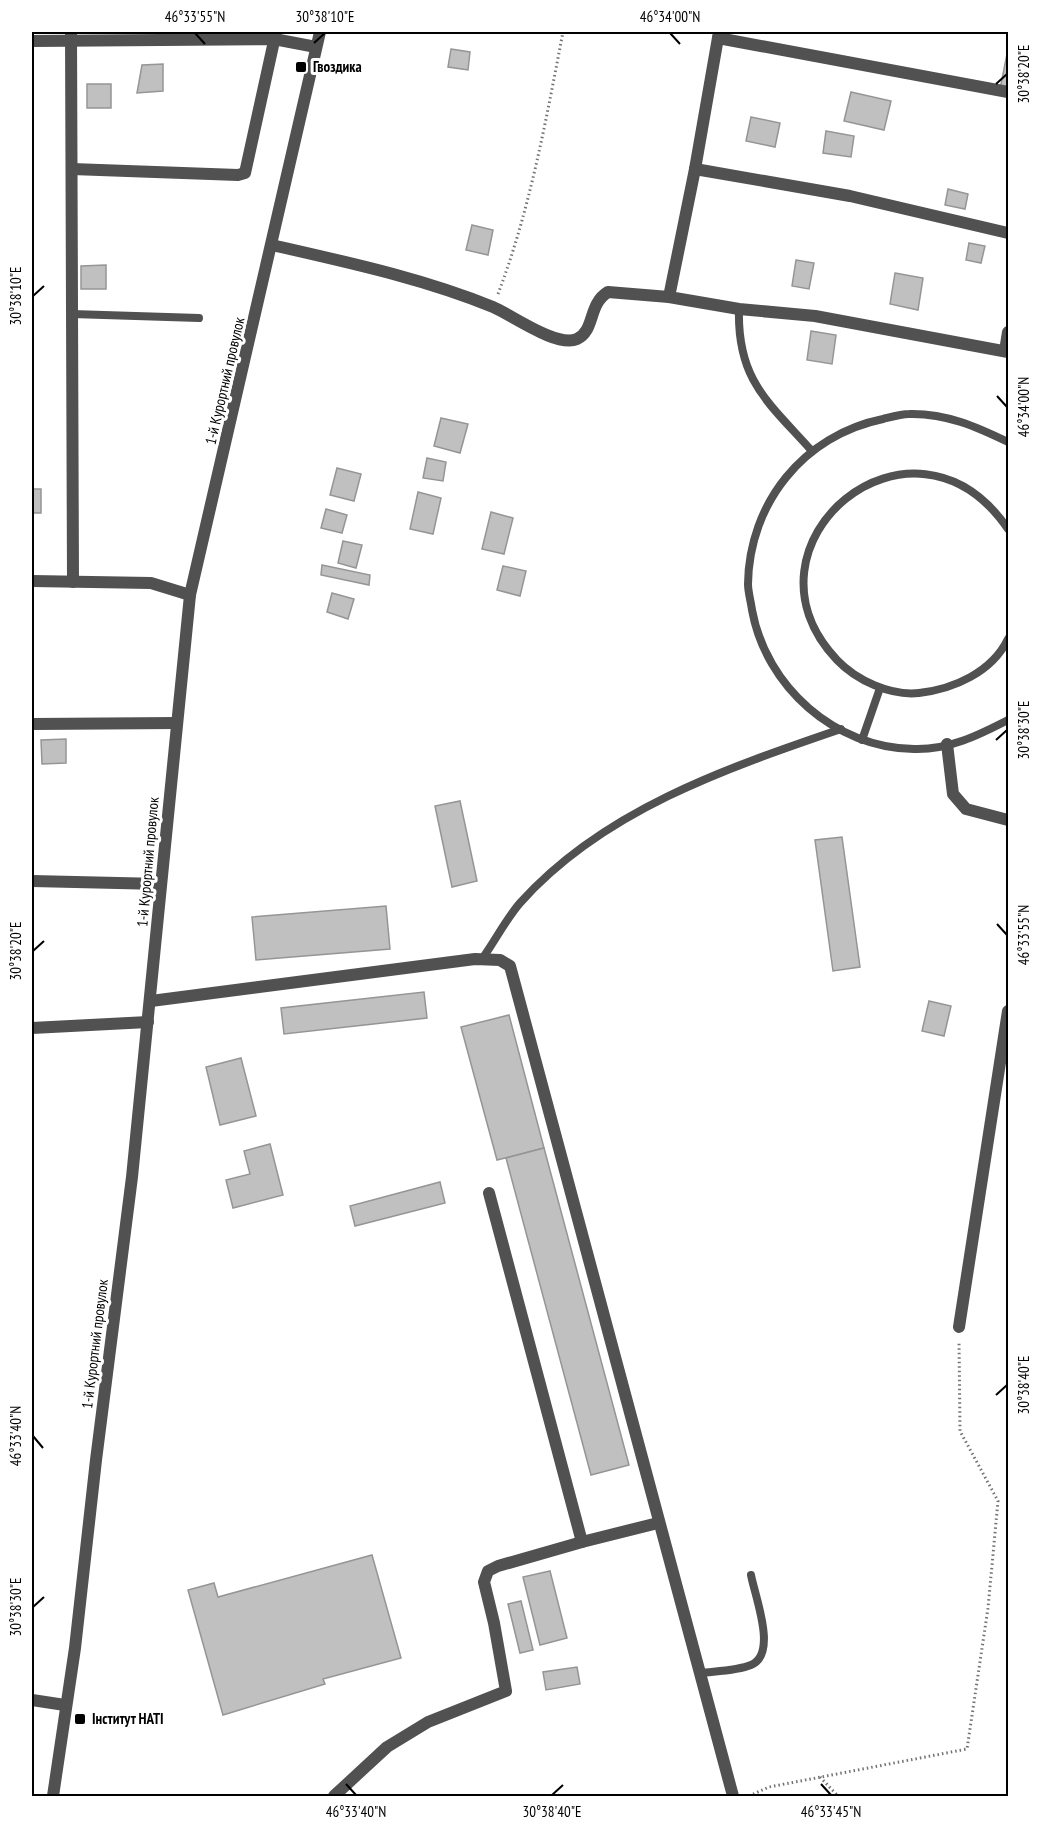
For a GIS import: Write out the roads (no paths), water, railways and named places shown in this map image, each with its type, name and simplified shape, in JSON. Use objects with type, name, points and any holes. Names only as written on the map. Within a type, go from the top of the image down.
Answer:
[{"type":"street","name":"1-й Курортний провулок","points":[[53,1797],[75,1648],[132,1177],[190,595],[320,32]]},
{"type":"street","points":[[72,169],[238,175],[244,172],[275,35]]},
{"type":"street","points":[[32,41],[71,36],[275,35],[316,47]]},
{"type":"street","points":[[669,297],[695,169],[718,35],[1008,92]]},
{"type":"street","points":[[71,36],[73,582]]},
{"type":"street","points":[[695,169],[850,196],[1008,233]]},
{"type":"street","points":[[272,245],[386,271],[493,307],[559,340],[568,341],[582,335],[594,304],[608,292],[669,297],[739,309],[815,316],[1007,351],[1008,332]]},
{"type":"street","points":[[32,581],[151,583],[190,595]]},
{"type":"street","points":[[32,724],[177,723]]},
{"type":"street","points":[[947,744],[953,794],[959,802],[966,809],[1008,820]]},
{"type":"street","points":[[32,881],[161,884]]},
{"type":"street","points":[[151,1000],[483,959],[500,960],[510,966],[733,1797]]},
{"type":"street","points":[[959,1327],[1008,1011]]},
{"type":"street","points":[[32,1028],[148,1022]]},
{"type":"street","points":[[489,1193],[582,1542]]},
{"type":"street","points":[[334,1797],[387,1747],[420,1727],[506,1691],[484,1582],[488,1572],[498,1566],[658,1523]]},
{"type":"street","points":[[32,1700],[65,1705]]},
{"type":"lane","points":[[739,309],[740,343],[748,374],[761,394],[811,450]]},
{"type":"lane","points":[[72,314],[199,318]]},
{"type":"lane","points":[[1008,442],[962,420],[909,414],[857,424],[811,450],[776,488],[755,534],[748,585],[757,635],[780,680],[817,716],[862,740],[915,749],[967,741],[1008,720]]},
{"type":"lane","points":[[1008,529],[993,507],[964,485],[930,474],[894,475],[860,487],[831,510],[812,541],[804,576],[808,612],[823,645],[848,671],[880,688],[916,693],[952,687],[983,669],[1008,639]]},
{"type":"lane","points":[[862,740],[880,688]]},
{"type":"lane","points":[[483,959],[519,904],[549,874],[617,823],[668,795],[841,729]]},
{"type":"lane","points":[[700,1673],[752,1665],[762,1657],[766,1645],[750,1575]]},
{"type":"place","name":"Гвоздика","points":[[301,67]]},
{"type":"place","name":"Інститут НАТІ","points":[[80,1719]]}]
